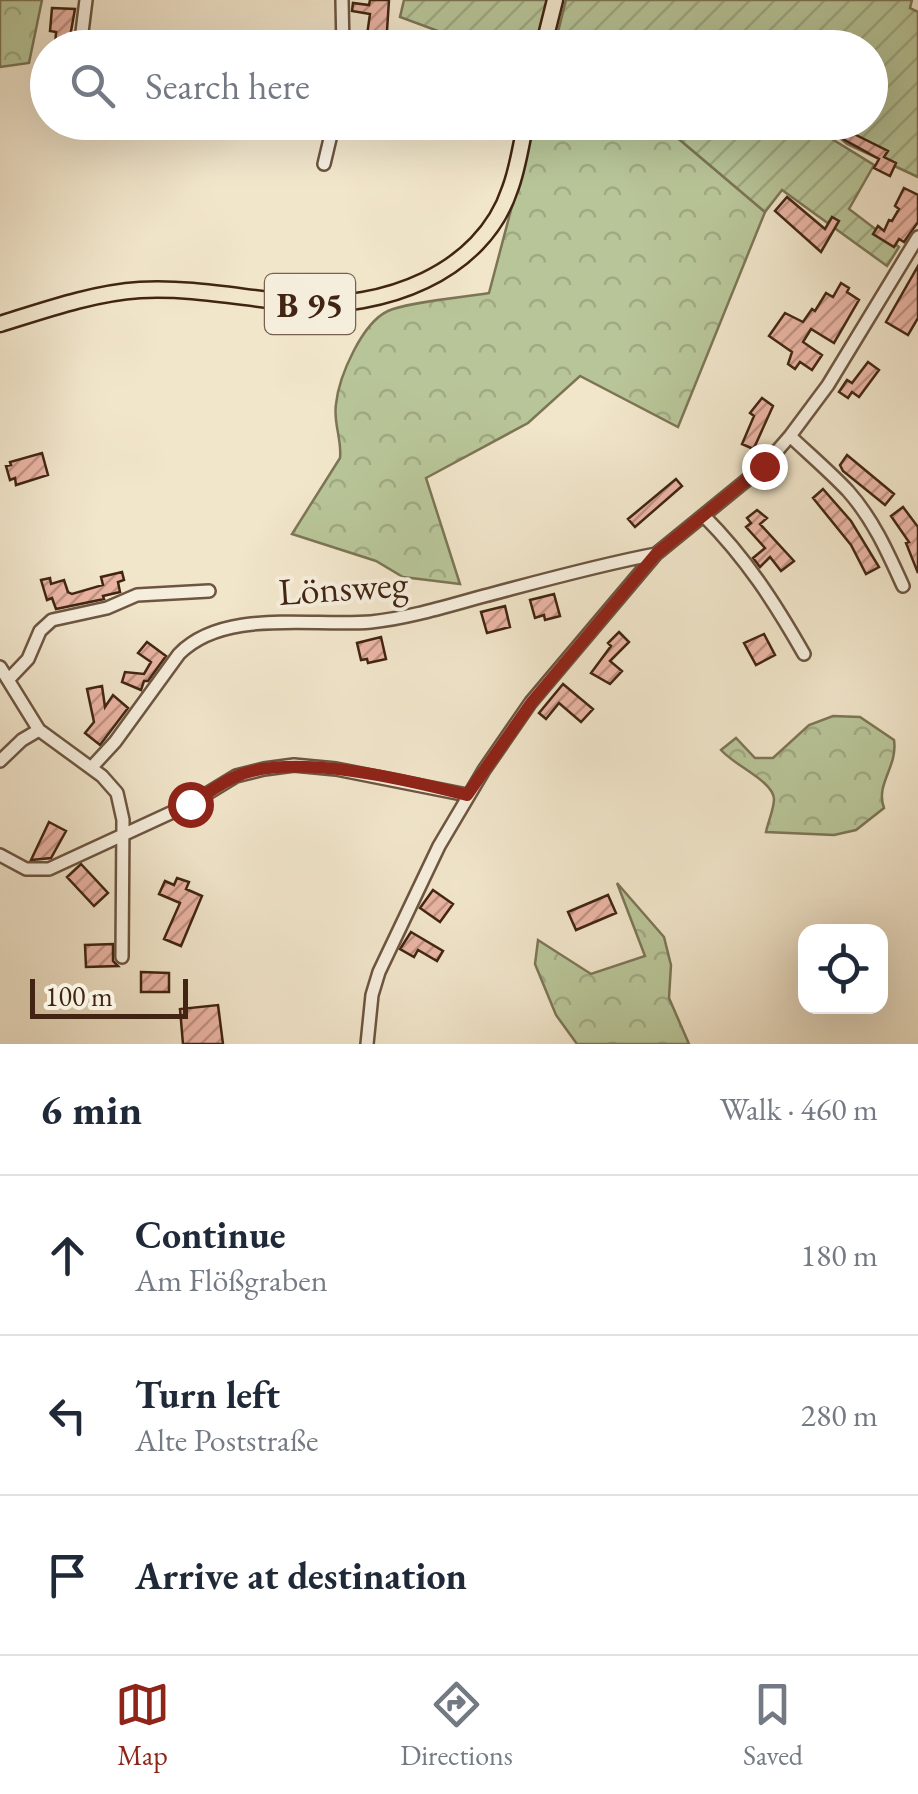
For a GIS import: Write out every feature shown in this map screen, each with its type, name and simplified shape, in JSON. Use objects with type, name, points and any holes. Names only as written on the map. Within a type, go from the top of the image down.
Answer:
[{"type":"main road","points":[[547,30],[555,0]]},
{"type":"main road","name":"B 95","points":[[0,324],[84,299],[139,290],[209,291],[299,304],[346,304],[382,298],[426,280],[478,242],[510,191],[522,140]]},
{"type":"street","points":[[82,30],[86,0]]},
{"type":"street","points":[[342,0],[343,30]]},
{"type":"street","points":[[324,164],[330,140]]},
{"type":"street","points":[[366,1044],[379,972],[467,795],[532,702],[656,554],[764,466],[790,436],[828,385],[918,237]]},
{"type":"street","points":[[790,436],[848,491],[864,512],[904,586]]},
{"type":"street","points":[[704,516],[745,559],[804,654]]},
{"type":"street","name":"Lönsweg","points":[[91,768],[116,742],[179,654],[210,633],[262,623],[384,620],[656,554]]},
{"type":"street","points":[[9,679],[28,659],[40,631],[52,620],[107,608],[137,595],[209,591]]},
{"type":"street","points":[[0,667],[39,730],[91,768],[117,793],[123,820],[122,957]]},
{"type":"street","points":[[0,762],[22,740],[39,730]]},
{"type":"street","points":[[0,854],[26,869],[49,869],[190,804],[236,776],[294,765],[336,769],[467,795]]},
{"type":"green space","points":[[0,0],[42,0],[36,30],[30,30],[29,63],[0,67]]},
{"type":"green space","points":[[404,0],[547,0],[539,30],[435,30],[400,17]]},
{"type":"green space","points":[[566,0],[912,0],[910,8],[918,12],[918,177],[842,140],[888,140],[888,30],[558,30]]},
{"type":"green space","points":[[530,140],[680,140],[765,212],[678,427],[580,376],[528,423],[426,478],[460,584],[403,577],[376,561],[292,534],[340,458],[335,411],[338,392],[353,352],[369,327],[378,317],[397,308],[489,293]]},
{"type":"green space","points":[[680,140],[834,140],[874,165],[849,209],[899,247],[887,266],[782,190],[765,212]]},
{"type":"green space","points":[[833,716],[860,717],[894,740],[893,759],[882,791],[884,808],[856,830],[834,835],[766,832],[774,803],[772,792],[721,750],[736,738],[755,758],[773,758],[809,725]]},
{"type":"green space","points":[[617,883],[664,937],[671,965],[669,998],[689,1044],[577,1044],[556,1015],[535,964],[538,940],[591,974],[645,956]]},
{"type":"building","points":[[370,0],[389,0],[387,30],[368,30],[370,14],[352,11],[353,3],[369,5]]},
{"type":"building","points":[[52,8],[75,9],[71,30],[50,30]]},
{"type":"building","points":[[845,140],[866,140],[888,151],[884,157],[896,163],[890,176],[874,168],[879,159]]},
{"type":"building","points":[[904,188],[918,195],[918,222],[904,242],[899,239],[894,247],[873,234],[878,226],[884,231],[892,221]]},
{"type":"building","points":[[787,197],[825,229],[832,217],[839,221],[821,252],[775,211]]},
{"type":"building","points":[[918,266],[918,318],[908,335],[886,322]]},
{"type":"building","points":[[841,283],[859,300],[834,343],[811,329],[803,342],[822,355],[812,370],[800,362],[795,369],[788,364],[792,352],[769,336],[785,313],[803,322],[826,293],[833,297]]},
{"type":"building","points":[[868,362],[879,370],[859,397],[852,392],[848,398],[839,392],[847,380],[852,383]]},
{"type":"building","points":[[762,398],[773,406],[751,448],[742,444],[754,416],[750,413]]},
{"type":"building","points":[[42,453],[48,475],[16,485],[15,478],[10,480],[6,466],[10,462]]},
{"type":"building","points":[[847,455],[894,494],[885,505],[843,471],[840,465]]},
{"type":"building","points":[[676,479],[682,486],[635,527],[628,519]]},
{"type":"building","points":[[823,489],[851,521],[879,567],[866,574],[851,545],[813,498]]},
{"type":"building","points":[[903,507],[918,527],[918,573],[906,543],[909,542],[891,516]]},
{"type":"building","points":[[757,510],[767,518],[760,524],[794,561],[781,571],[770,557],[760,567],[753,558],[765,548],[746,527],[751,523],[747,518]]},
{"type":"building","points":[[122,572],[120,592],[56,609],[52,598],[47,600],[41,580],[50,578],[51,584],[64,580],[72,594],[103,585],[101,577]]},
{"type":"building","points":[[554,594],[560,616],[535,618],[530,600]]},
{"type":"building","points":[[505,606],[510,627],[487,633],[481,612]]},
{"type":"building","points":[[619,632],[629,642],[610,661],[622,671],[610,684],[591,673]]},
{"type":"building","points":[[764,634],[775,655],[756,665],[744,643]]},
{"type":"building","points":[[381,637],[386,659],[368,663],[367,659],[361,660],[357,643]]},
{"type":"building","points":[[147,642],[166,656],[141,690],[122,682],[125,672],[144,674],[151,662],[138,653]]},
{"type":"building","points":[[563,684],[593,709],[581,722],[559,703],[546,719],[539,713]]},
{"type":"building","points":[[102,686],[105,707],[113,695],[128,708],[100,745],[85,733],[94,722],[87,689]]},
{"type":"building","points":[[49,822],[66,831],[51,858],[31,860]]},
{"type":"building","points":[[81,864],[108,893],[94,906],[67,877]]},
{"type":"building","points":[[177,878],[189,882],[186,889],[202,896],[181,946],[164,939],[180,903],[159,894],[165,881],[174,885]]},
{"type":"building","points":[[433,890],[453,904],[440,922],[420,908]]},
{"type":"building","points":[[608,895],[616,913],[576,930],[568,912]]},
{"type":"building","points":[[411,932],[443,951],[437,961],[418,950],[414,957],[400,949]]},
{"type":"building","points":[[113,944],[113,961],[118,966],[86,967],[85,945]]},
{"type":"building","points":[[141,972],[169,973],[169,992],[141,992]]},
{"type":"building","points":[[218,1005],[223,1044],[183,1044],[180,1009]]},
{"type":"route","points":[[190,804],[236,776],[294,765],[336,769],[467,795],[532,702],[656,554],[764,466]]}]
